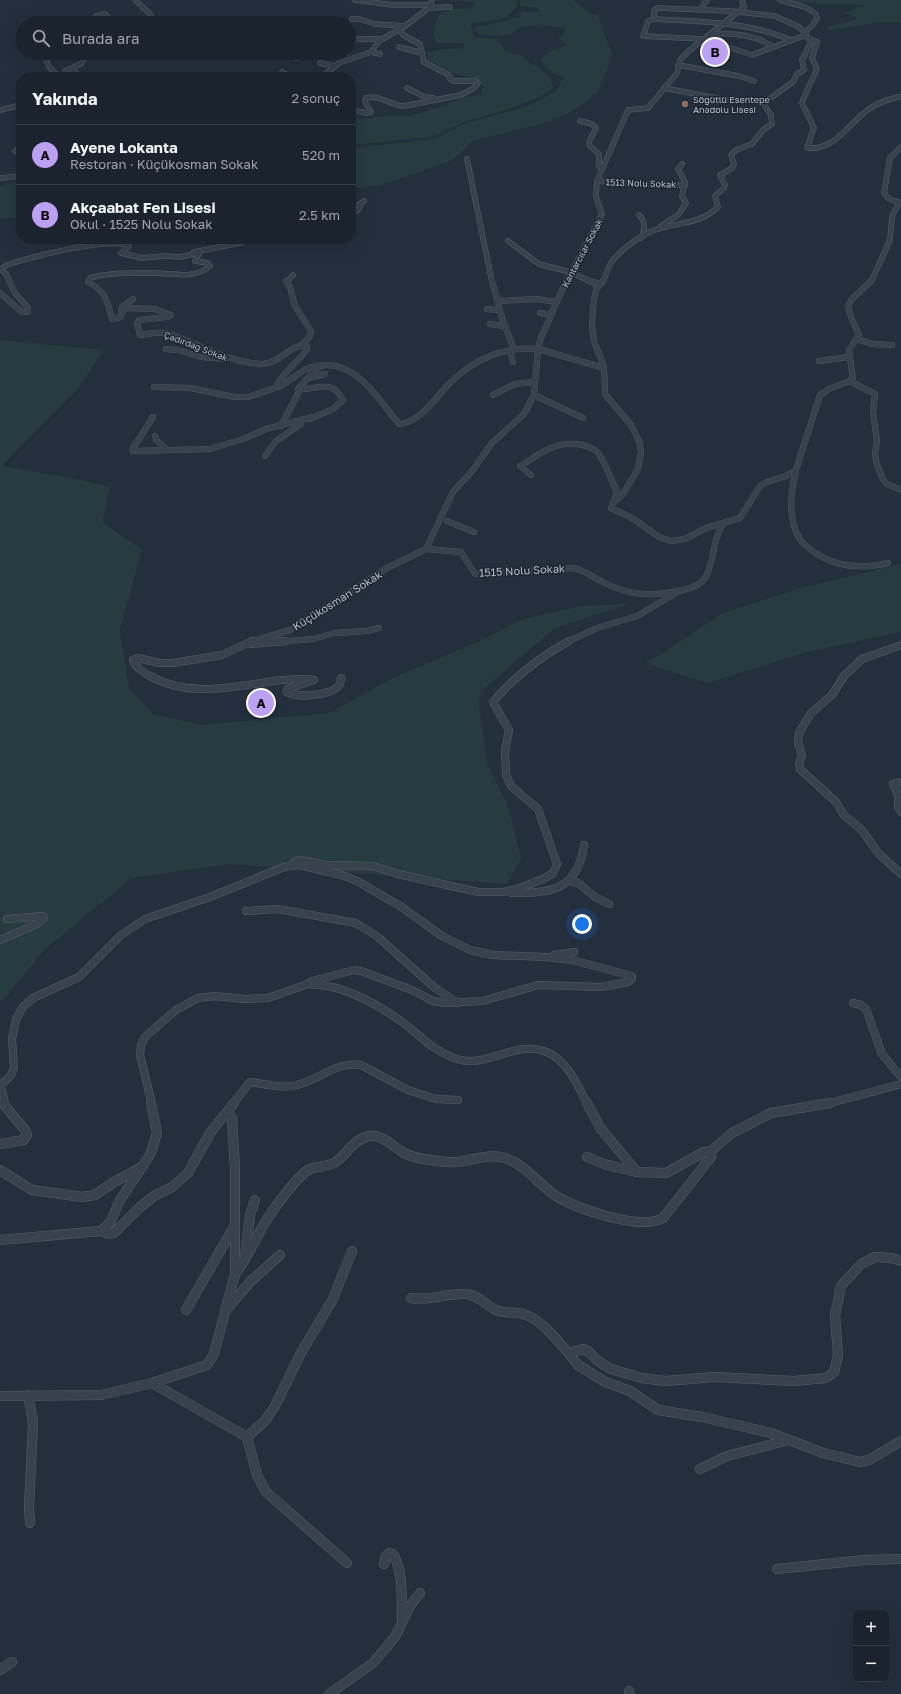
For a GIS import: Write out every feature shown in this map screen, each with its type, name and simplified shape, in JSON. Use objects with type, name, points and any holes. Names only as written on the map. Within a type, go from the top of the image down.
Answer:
[{"type":"street","points":[[135,0],[151,16]]},
{"type":"street","points":[[355,0],[393,5],[430,4]]},
{"type":"street","points":[[701,9],[707,0]]},
{"type":"street","points":[[664,88],[677,73],[680,60],[690,50],[744,7],[742,0]]},
{"type":"street","points":[[780,0],[807,7],[814,12],[816,16],[815,24],[809,27],[807,36]]},
{"type":"street","points":[[402,1],[450,7]]},
{"type":"street","points":[[371,52],[382,40],[400,30],[430,4]]},
{"type":"street","points":[[613,502],[625,492],[639,466],[642,452],[638,436],[634,429],[605,394],[604,368],[593,338],[594,302],[597,287],[604,281],[606,267],[616,255],[641,238],[659,228],[704,218],[714,212],[718,207],[715,196],[724,188],[725,185],[720,175],[732,168],[734,164],[731,155],[732,153],[752,144],[763,130],[772,124],[771,115],[765,106],[765,102],[793,82],[798,74],[804,70],[802,60],[811,43],[799,27],[780,17],[739,11],[658,8],[654,11],[654,19]]},
{"type":"street","points":[[96,16],[105,14],[107,16]]},
{"type":"street","points":[[361,19],[365,16]]},
{"type":"street","points":[[356,19],[377,24],[405,26]]},
{"type":"street","points":[[791,40],[757,28],[724,22],[654,19],[648,21],[643,36],[704,39],[752,55],[791,40],[807,36],[816,40],[817,43],[812,52],[811,59],[817,70],[811,84],[807,88],[802,103],[814,128],[814,132],[807,144],[807,148],[817,149],[826,145],[846,131],[864,112],[901,91]]},
{"type":"street","points":[[356,111],[367,113],[371,112],[365,100],[369,97],[376,96],[401,106],[465,93],[474,88],[478,82],[450,79],[449,75],[425,64],[420,44],[403,35],[400,30]]},
{"type":"street","points":[[710,34],[735,34],[752,38],[773,47]]},
{"type":"street","points":[[356,39],[382,40]]},
{"type":"street","points":[[399,47],[422,53]]},
{"type":"street","points":[[356,57],[371,52],[380,54]]},
{"type":"street","points":[[356,54],[360,55]]},
{"type":"street","points":[[46,60],[49,67],[54,72]]},
{"type":"street","points":[[65,72],[84,60]]},
{"type":"street","points":[[327,72],[334,66],[347,60]]},
{"type":"street","points":[[320,63],[334,66]]},
{"type":"street","points":[[678,65],[744,77],[754,81]]},
{"type":"street","points":[[70,69],[76,72]]},
{"type":"street","points":[[407,88],[425,97],[438,99]]},
{"type":"street","points":[[664,88],[727,100]]},
{"type":"street","name":"Kantarcılar Sokak","points":[[538,349],[570,272],[602,214],[596,196],[597,181],[628,110],[648,108],[664,88]]},
{"type":"street","points":[[885,100],[901,96]]},
{"type":"street","points":[[1,110],[16,106]]},
{"type":"street","points":[[580,121],[592,124],[596,128],[589,142],[590,146],[599,154],[599,166],[602,169]]},
{"type":"street","points":[[888,563],[867,567],[837,564],[824,560],[802,542],[796,531],[791,513],[792,491],[796,470],[820,395],[831,388],[853,380],[849,350],[859,334],[852,320],[848,306],[852,298],[870,283],[890,240],[892,211],[900,203],[888,198],[884,193],[890,158],[900,148]]},
{"type":"street","points":[[467,159],[474,187],[488,263],[504,326],[512,350],[513,362]]},
{"type":"street","name":"1513 Nolu Sokak","points":[[659,228],[684,209],[686,202],[682,196],[685,184],[678,171],[682,164]]},
{"type":"street","points":[[0,178],[16,176]]},
{"type":"street","name":"1513 Nolu Sokak","points":[[597,181],[656,185],[685,184]]},
{"type":"street","points":[[356,211],[360,207],[358,205],[364,201]]},
{"type":"street","points":[[639,214],[645,222],[645,230],[641,238]]},
{"type":"street","points":[[508,241],[535,262],[548,268],[570,272],[588,281],[600,284]]},
{"type":"street","points":[[0,293],[22,312],[28,312],[28,308],[14,293],[6,274],[1,269],[7,264],[44,255],[105,244]]},
{"type":"street","points":[[126,244],[129,246],[121,253],[146,259],[165,256],[184,257],[196,250],[208,250],[230,244]]},
{"type":"street","name":"Çadırdağ Sokak","points":[[192,253],[199,255],[195,261],[210,264],[208,269],[195,273],[184,274],[104,274],[90,278],[89,284],[99,288],[106,297],[111,318],[121,318],[122,312],[126,308],[165,311],[171,315],[139,320],[137,323],[140,335],[165,333],[214,351],[230,359],[262,364],[269,363],[280,358],[298,345],[303,344]]},
{"type":"street","points":[[281,386],[278,386],[276,383],[307,349],[307,347],[303,344],[310,336],[311,331],[295,306],[290,287],[286,281],[293,275]]},
{"type":"street","points":[[122,312],[122,307],[133,299]]},
{"type":"street","points":[[498,300],[538,299],[557,302]]},
{"type":"street","points":[[487,309],[500,310]]},
{"type":"street","points":[[540,312],[551,315]]},
{"type":"street","points":[[490,324],[504,326]]},
{"type":"street","points":[[856,339],[873,344],[892,345]]},
{"type":"street","points":[[166,349],[178,350],[201,357],[230,359]]},
{"type":"street","points":[[154,387],[190,388],[241,397],[260,394],[281,386],[292,377],[306,369],[318,365],[329,364],[344,367],[355,373],[374,391],[396,421],[402,425],[414,419],[452,381],[488,356],[512,350],[538,349],[604,368]]},
{"type":"street","points":[[426,549],[453,492],[472,471],[492,443],[524,414],[534,396],[538,349]]},
{"type":"street","points":[[819,361],[849,357]]},
{"type":"street","points":[[281,426],[300,390],[298,389],[321,366],[329,364]]},
{"type":"street","points":[[308,378],[325,374]]},
{"type":"street","points":[[850,381],[876,394],[873,412],[877,441],[875,454],[877,465],[882,479],[887,484],[901,490]]},
{"type":"street","points":[[493,395],[515,384],[534,382]]},
{"type":"street","points":[[265,456],[276,441],[294,428],[341,404],[343,400],[340,393],[335,388],[326,386],[300,390]]},
{"type":"street","points":[[534,396],[583,418]]},
{"type":"street","points":[[153,417],[132,448],[133,451],[210,449],[246,438],[266,429],[313,417]]},
{"type":"street","points":[[155,436],[157,441],[168,450]]},
{"type":"street","points":[[530,475],[520,466],[558,443],[588,446],[593,448],[599,455],[617,492],[611,508],[632,518],[664,540],[671,541],[685,539],[706,528],[740,518],[760,486],[767,482],[786,476],[796,470]]},
{"type":"street","points":[[447,520],[474,532]]},
{"type":"street","name":"1515 Nolu Sokak","points":[[426,549],[461,552],[468,560],[472,572],[475,574],[579,568],[599,581],[624,592],[658,596],[700,584],[706,577],[718,539],[719,528],[724,523]]},
{"type":"street","name":"Küçükosman Sokak","points":[[341,678],[340,685],[336,688],[328,692],[312,695],[292,695],[287,692],[287,689],[314,680],[310,678],[288,679],[229,689],[200,690],[177,687],[159,682],[142,671],[134,663],[134,659],[166,663],[222,655],[292,628],[381,571],[426,549]]},
{"type":"street","points":[[504,892],[520,888],[546,878],[553,873],[557,864],[538,809],[511,786],[506,774],[505,751],[510,730],[493,702],[498,695],[531,666],[566,643],[591,630],[630,619],[681,590]]},
{"type":"street","points":[[245,645],[314,639],[334,633],[367,631],[379,628]]},
{"type":"street","points":[[901,645],[862,659],[844,676],[832,695],[811,713],[799,733],[798,742],[802,755],[799,764],[800,769],[836,802],[844,815],[862,830],[878,853],[901,874]]},
{"type":"street","points":[[893,788],[893,784],[901,782]]},
{"type":"street","points":[[893,788],[901,795]]},
{"type":"street","points":[[893,788],[898,795],[898,806],[901,812]]},
{"type":"street","points":[[0,1144],[22,1140],[27,1136],[25,1130],[3,1108],[1,1084],[11,1075],[14,1068],[12,1039],[16,1019],[23,1007],[33,998],[79,977],[122,935],[145,919],[210,897],[299,860],[327,865],[373,866],[398,874],[470,891],[504,892],[512,894],[538,892],[563,886],[574,877],[583,861],[584,845]]},
{"type":"street","points":[[101,1231],[110,1223],[120,1200],[150,1155],[157,1133],[154,1113],[140,1055],[141,1045],[146,1036],[176,1010],[198,998],[214,996],[245,999],[268,998],[308,984],[312,981],[354,970],[361,971],[412,990],[444,1004],[483,1001],[538,985],[601,988],[628,982],[632,979],[632,976],[626,974],[572,960],[546,957],[493,955],[470,950],[442,936],[400,906],[357,881],[299,865],[284,867]]},
{"type":"street","points":[[569,882],[578,883],[595,897],[609,904]]},
{"type":"street","points":[[246,911],[278,909],[356,923],[378,937],[435,988],[459,1003]]},
{"type":"street","points":[[0,940],[39,923],[44,918],[43,916],[29,916],[7,919]]},
{"type":"street","points":[[546,957],[574,952]]},
{"type":"street","points":[[308,984],[332,986],[359,996],[394,1017],[433,1046],[460,1059],[476,1061],[487,1060],[519,1049],[533,1048],[544,1051],[558,1059],[569,1071],[597,1123],[637,1172]]},
{"type":"street","points":[[853,1003],[861,1005],[866,1009],[882,1054],[901,1077]]},
{"type":"street","points":[[0,1240],[101,1231],[108,1234],[114,1233],[139,1208],[154,1196],[172,1186],[188,1173],[210,1133],[228,1112],[250,1082],[272,1085],[295,1085],[315,1079],[341,1065],[353,1063],[361,1065],[408,1090],[436,1099],[458,1100]]},
{"type":"street","points":[[587,1157],[604,1164],[637,1172],[666,1173],[704,1152],[711,1151],[732,1133],[771,1113],[825,1104],[901,1084]]},
{"type":"street","points":[[0,1396],[101,1395],[152,1383],[206,1365],[214,1354],[235,1274],[235,1169],[232,1118],[228,1112]]},
{"type":"street","points":[[235,1274],[243,1264],[272,1212],[306,1172],[310,1169],[327,1166],[336,1162],[351,1145],[360,1139],[369,1136],[376,1135],[382,1137],[396,1149],[405,1154],[439,1162],[456,1162],[492,1156],[505,1158],[519,1166],[556,1196],[576,1207],[643,1222],[654,1222],[663,1218],[711,1157],[711,1151]]},
{"type":"street","points":[[0,1170],[32,1190],[82,1197],[95,1195],[114,1182],[140,1168]]},
{"type":"street","points":[[243,1264],[250,1215],[255,1200]]},
{"type":"street","points":[[186,1310],[236,1223]]},
{"type":"street","points":[[247,1437],[265,1421],[275,1406],[302,1351],[333,1299],[352,1251]]},
{"type":"street","points":[[224,1313],[250,1282],[280,1255]]},
{"type":"street","points":[[571,1356],[572,1352],[583,1349],[588,1351],[598,1361],[611,1369],[642,1378],[665,1381],[714,1377],[794,1381],[826,1378],[834,1372],[838,1355],[835,1316],[841,1286],[861,1264],[875,1257],[892,1258],[901,1261]]},
{"type":"street","points":[[411,1298],[422,1301],[455,1294],[477,1296],[493,1308],[504,1312],[525,1314],[550,1333],[578,1364],[605,1382],[630,1391],[658,1410],[702,1416],[771,1433],[823,1453],[860,1462],[869,1460],[901,1441]]},
{"type":"street","points":[[152,1383],[247,1437],[257,1475],[266,1492],[346,1562]]},
{"type":"street","points":[[28,1395],[32,1422],[28,1508],[30,1523]]},
{"type":"street","points":[[700,1469],[728,1456],[788,1440]]},
{"type":"street","points":[[384,1564],[386,1556],[389,1553],[393,1554],[397,1559],[402,1621]]},
{"type":"street","points":[[777,1569],[865,1560],[901,1559]]},
{"type":"street","points":[[329,1694],[373,1663],[395,1637],[410,1606],[420,1593]]},
{"type":"street","points":[[0,1670],[12,1662]]},
{"type":"green space","points":[[446,0],[518,0],[517,7],[506,18],[470,24],[475,38],[498,39],[506,51],[521,56],[543,71],[550,78],[553,88],[539,97],[512,108],[462,123],[431,137],[356,144],[356,118],[408,116],[438,108],[459,99],[481,94],[483,86],[480,80],[452,73],[428,59],[427,52],[444,49],[465,48],[463,43],[437,43],[433,34],[436,21],[440,15],[453,9],[473,8],[474,2]]},
{"type":"green space","points":[[519,0],[573,0],[587,11],[598,16],[612,54],[597,93],[571,112],[548,122],[472,141],[451,161],[381,185],[356,188],[356,147],[433,139],[466,123],[529,106],[556,91],[564,78],[547,70],[541,58],[555,49],[568,45],[558,39],[564,33],[565,28],[539,25],[521,27],[511,34],[496,36],[477,34],[475,27],[520,17],[522,12],[539,12],[538,8],[521,6]]},
{"type":"green space","points":[[790,0],[901,0],[901,22],[880,22],[830,30],[827,27],[855,20],[857,17],[843,13],[864,6],[855,4],[820,4]]},
{"type":"green space","points":[[16,182],[16,217],[0,219],[0,186]]},
{"type":"green space","points":[[0,340],[104,350],[77,390],[2,466],[81,480],[110,487],[102,522],[142,550],[120,630],[129,688],[152,714],[202,725],[329,713],[395,677],[484,639],[522,619],[582,606],[629,604],[555,628],[481,691],[479,707],[488,765],[509,809],[521,858],[507,884],[228,864],[132,878],[44,950],[4,1000],[0,1001]]},
{"type":"green space","points":[[901,564],[901,632],[811,651],[707,683],[645,663],[663,653],[723,613],[801,588]]},
{"type":"place","name":"Akçaabat Fen Lisesi","points":[[715,52]]},
{"type":"place","name":"Söğütlü Esentepe Anadolu Lisesi","points":[[685,104]]},
{"type":"place","name":"Ayene Lokanta","points":[[261,703]]}]
